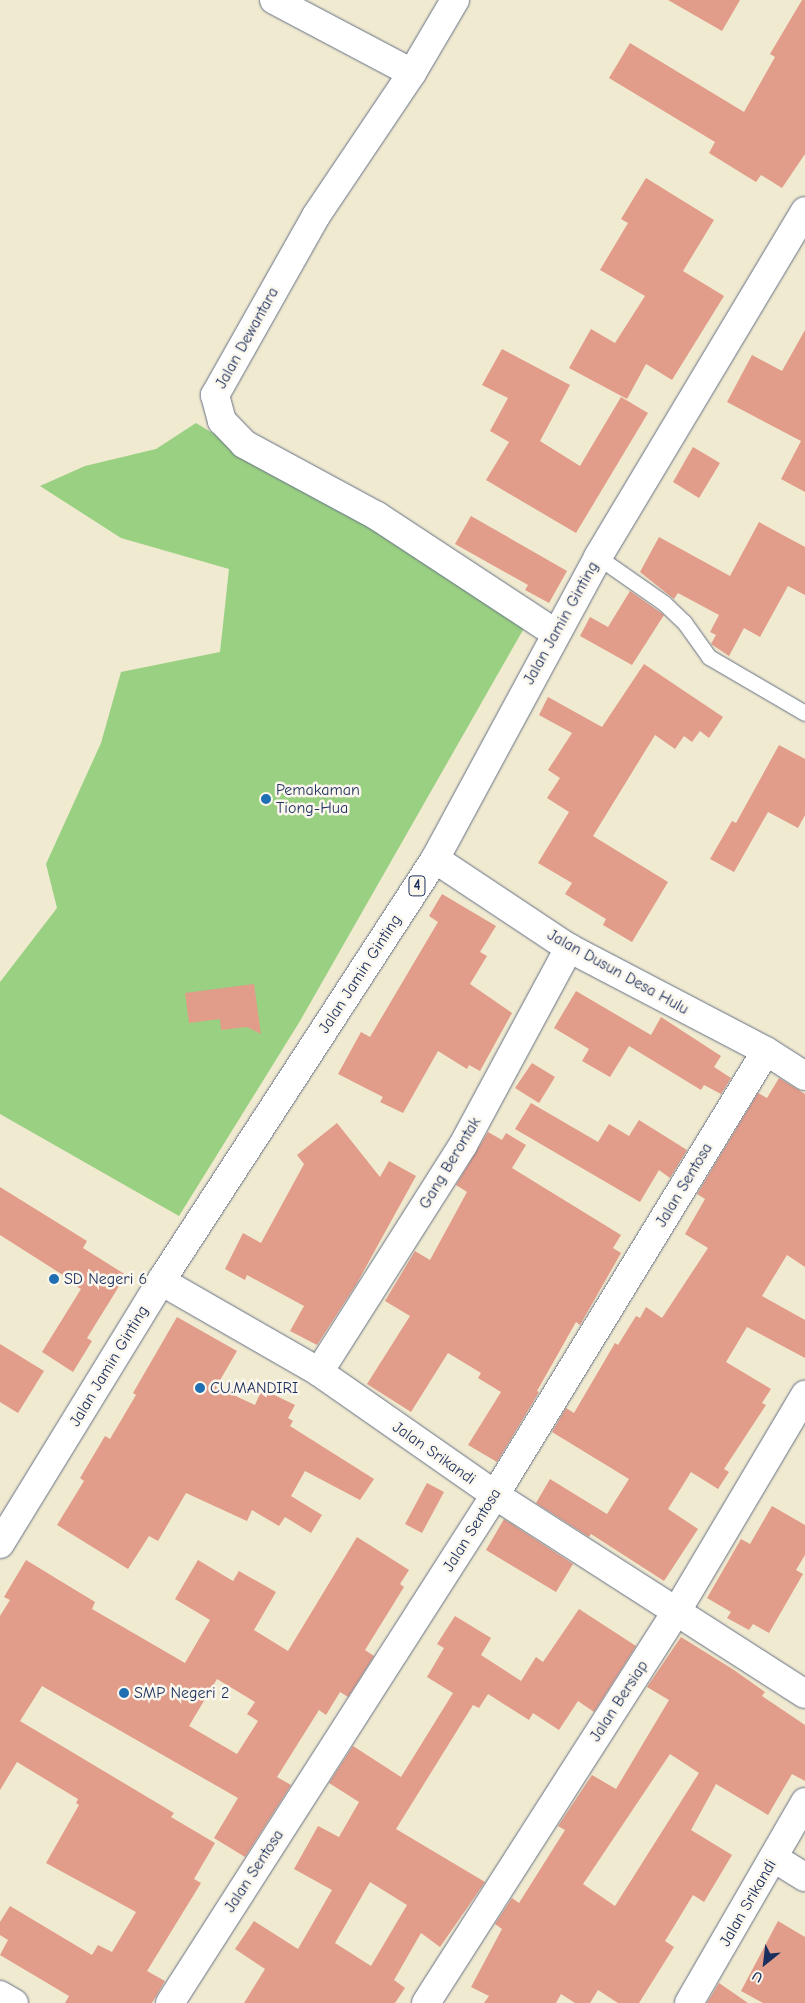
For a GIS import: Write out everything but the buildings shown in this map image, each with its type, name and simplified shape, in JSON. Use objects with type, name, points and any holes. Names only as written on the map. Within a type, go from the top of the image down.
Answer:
[{"type":"main road","points":[[274,0],[412,73]]},
{"type":"main road","name":"Jalan Dewantara","points":[[455,0],[412,73],[316,216],[215,395],[222,421],[244,444],[377,516],[555,633]]},
{"type":"main road","name":"Jalan Jamin Ginting","points":[[2,1537],[161,1281],[435,860],[555,633],[598,557],[805,211]]},
{"type":"main road","name":"Jalan Dusun Desa Hulu","points":[[435,860],[569,948],[766,1051],[805,1076]]},
{"type":"main road","name":"Gang Berontak","points":[[319,1372],[463,1145],[569,948]]},
{"type":"main road","name":"Jalan Sentosa","points":[[170,2003],[494,1495],[766,1051]]},
{"type":"main road","name":"Jalan Srikandi","points":[[161,1281],[319,1372],[494,1495],[676,1614],[805,1694]]},
{"type":"main road","name":"Jalan Bersiap","points":[[426,2003],[676,1614],[805,1395]]},
{"type":"main road","name":"Jalan Srikandi","points":[[689,2003],[805,1802]]},
{"type":"main road","points":[[774,1858],[805,1877]]},
{"type":"main road","points":[[0,1995],[14,2003]]},
{"type":"lane","points":[[598,557],[664,604],[684,622],[709,658],[805,713]]},
{"type":"green space","points":[[196,423],[527,623],[300,1021],[179,1216],[0,1114],[0,982],[57,908],[46,864],[101,743],[121,672],[220,652],[229,569],[121,538],[40,486],[85,466],[156,449]]},
{"type":"place","name":"Pemakaman Tiong-Hua","points":[[266,799]]},
{"type":"place","name":"SD Negeri 6","points":[[54,1279]]},
{"type":"place","name":"CU.MANDIRI","points":[[200,1388]]},
{"type":"place","name":"SMP Negeri 2","points":[[124,1693]]}]
